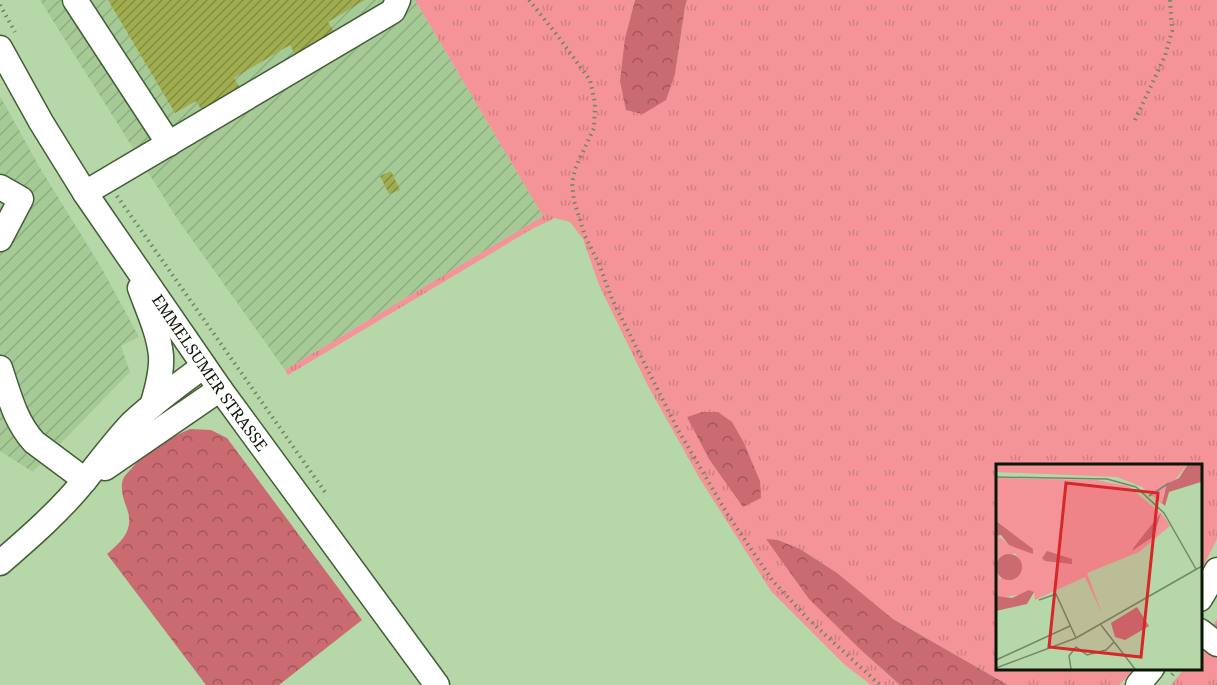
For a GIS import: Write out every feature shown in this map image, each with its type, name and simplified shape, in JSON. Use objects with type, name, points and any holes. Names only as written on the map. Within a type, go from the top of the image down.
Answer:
[{"type":"street","points":[[75,0],[169,144]]},
{"type":"street","points":[[85,193],[393,11],[398,0]]},
{"type":"street","name":"EMMELSUMER STRASSE","points":[[8,42],[41,122],[85,193],[204,366],[437,685]]},
{"type":"street","points":[[0,187],[21,199],[0,239]]},
{"type":"street","points":[[128,255],[157,335],[161,356],[157,392],[152,406]]},
{"type":"street","points":[[0,563],[44,525],[132,423],[169,391],[204,366]]},
{"type":"street","points":[[0,368],[13,409],[27,434],[34,442],[85,480]]},
{"type":"street","points":[[85,480],[220,388]]},
{"type":"street","points":[[1202,596],[1217,570]]},
{"type":"street","points":[[1202,633],[1217,644]]},
{"type":"street","points":[[1138,685],[1151,670]]},
{"type":"path","points":[[529,0],[590,80],[595,103],[594,128],[575,169],[572,183],[574,201],[585,236],[599,264],[612,299],[678,430],[772,580],[808,619],[880,685]]},
{"type":"path","points":[[1135,120],[1165,56],[1172,31],[1170,0]]},
{"type":"path","points":[[0,5],[8,42]]},
{"type":"path","points":[[106,182],[327,494]]},
{"type":"shaded area","points":[[40,0],[415,0],[543,216],[285,370],[178,220]]},
{"type":"shaded area","points":[[0,96],[40,168],[101,267],[139,337],[121,346],[130,372],[33,472],[0,451]]},
{"type":"green space","points":[[415,0],[635,0],[625,38],[675,74],[687,0],[1217,0],[1217,539],[1202,569],[1202,464],[996,464],[996,670],[1134,670],[1119,685],[1008,685],[893,619],[837,574],[800,549],[778,540],[862,651],[900,685],[871,685],[845,665],[771,591],[700,479],[647,384],[599,285],[583,239],[570,222],[555,218],[532,229],[288,375],[285,370],[543,216]]},
{"type":"green space","points":[[635,0],[687,0],[675,74],[666,100],[643,114],[626,110],[620,81],[625,38]]},
{"type":"green space","points":[[702,412],[718,412],[732,422],[760,481],[761,498],[743,507],[709,459],[687,417]]},
{"type":"green space","points":[[190,429],[211,430],[227,438],[362,620],[279,685],[206,685],[107,554],[123,538],[128,527],[128,514],[122,489],[124,478],[151,450]]},
{"type":"green space","points":[[766,539],[778,540],[800,549],[837,573],[893,619],[1008,685],[900,685],[809,599]]},
{"type":"green space","points":[[1217,619],[1217,685],[1171,685],[1183,670],[1202,670],[1202,642]]},
{"type":"building","points":[[108,0],[365,0],[328,22],[338,38],[299,61],[290,45],[234,78],[244,94],[206,117],[196,101],[175,113]]},
{"type":"building","points":[[391,171],[400,190],[389,194],[380,176]]}]
